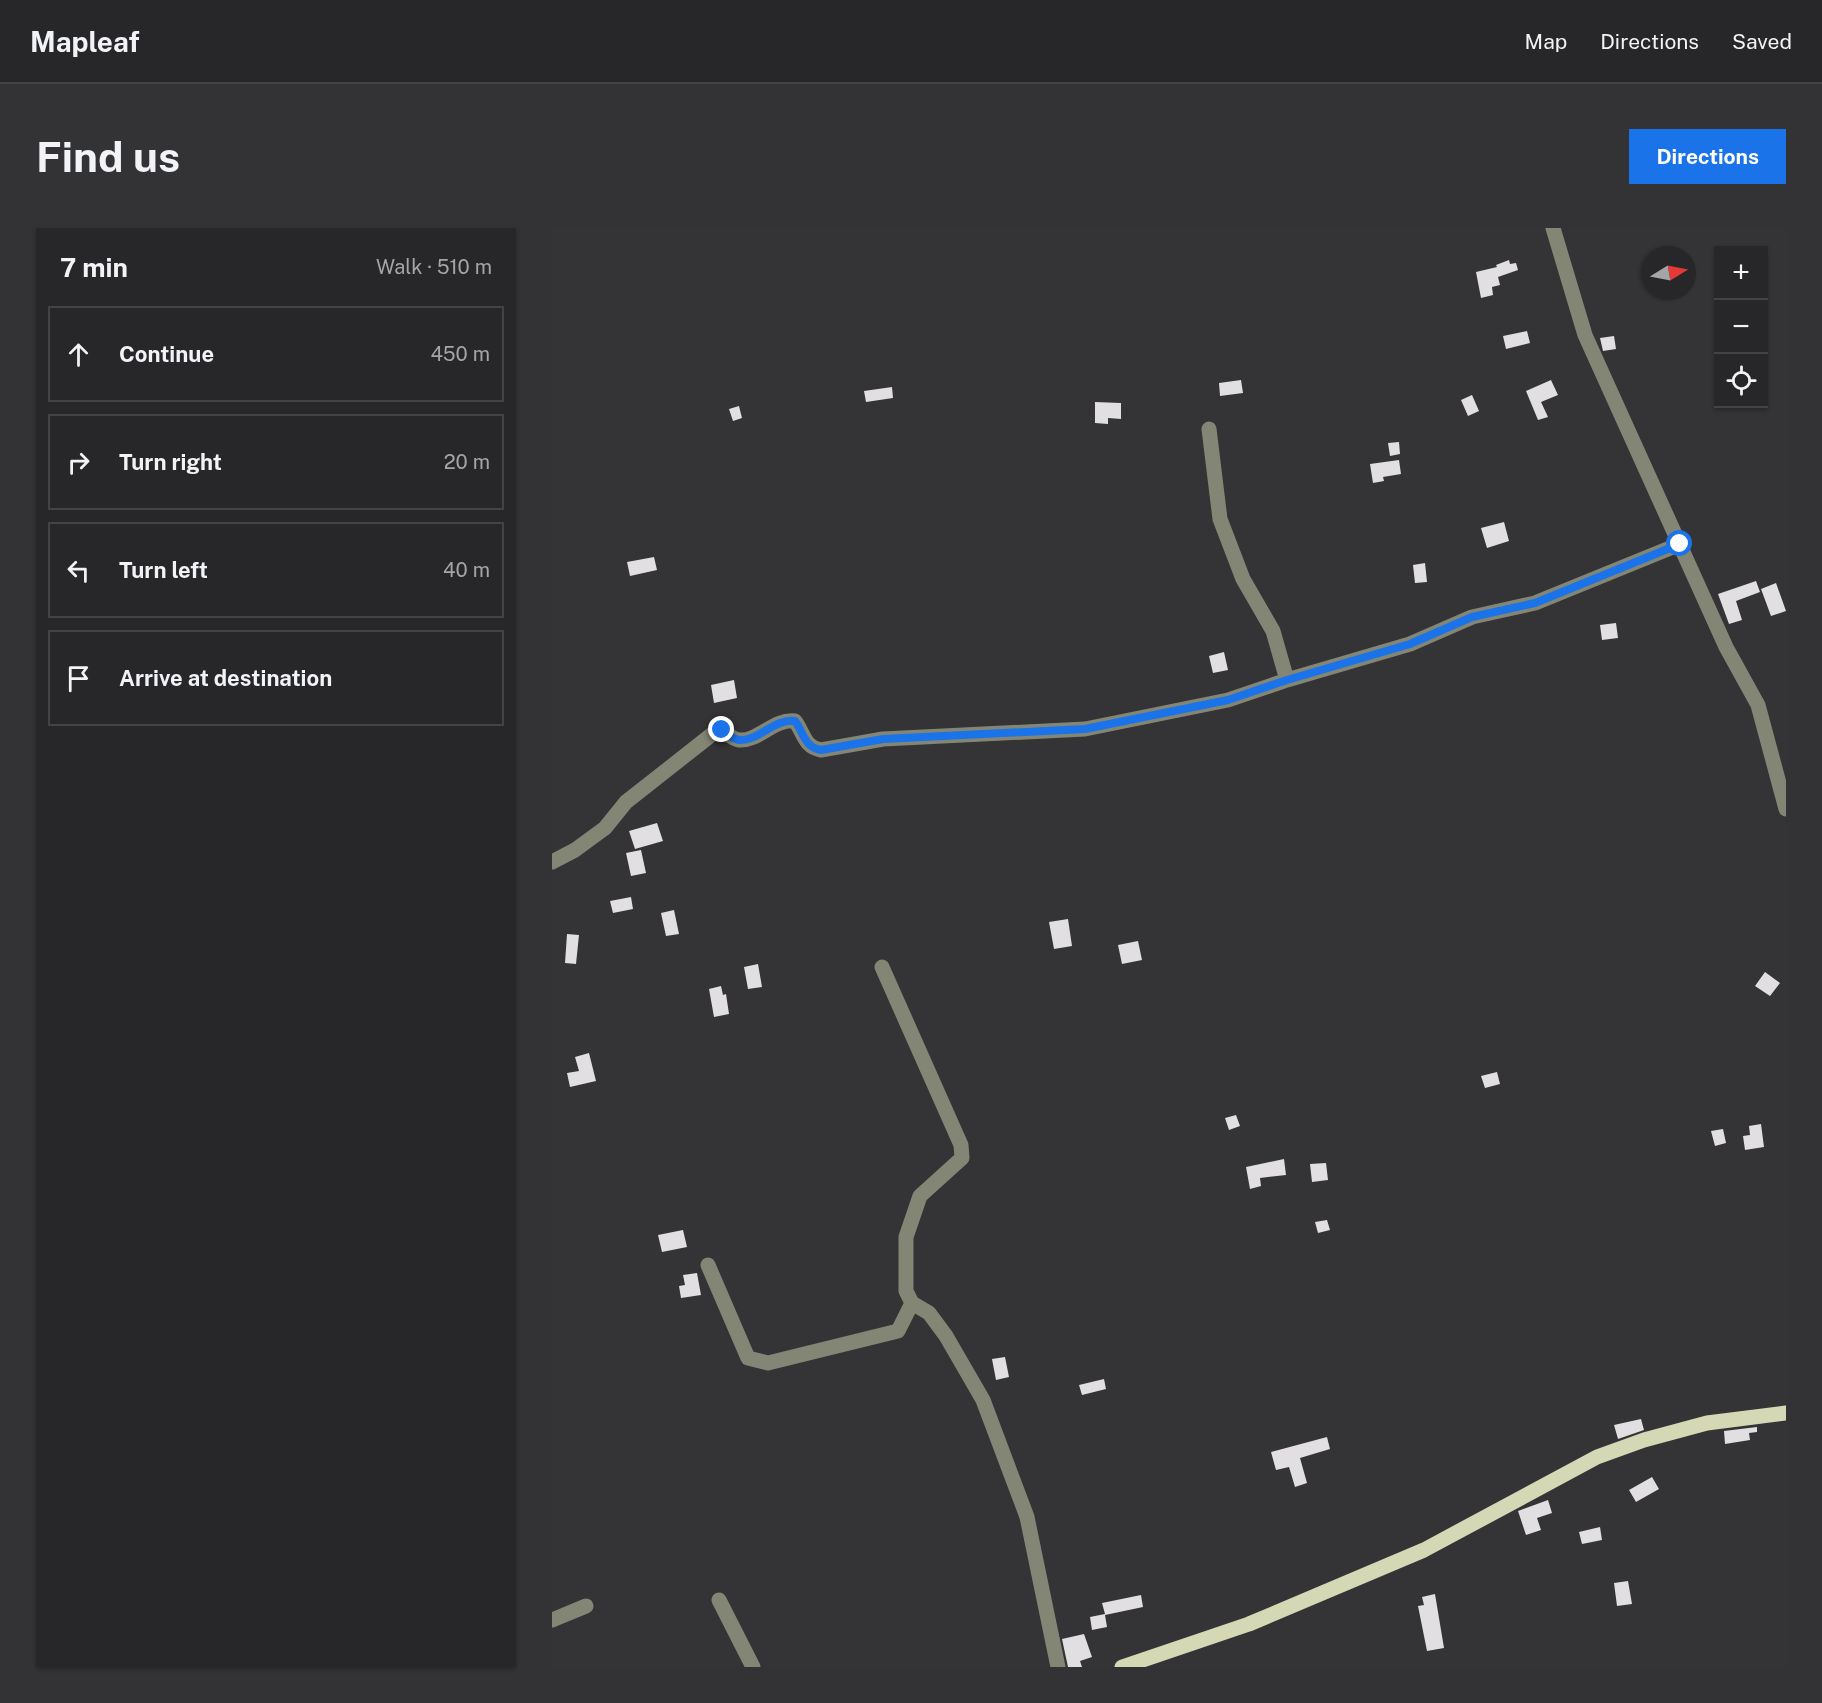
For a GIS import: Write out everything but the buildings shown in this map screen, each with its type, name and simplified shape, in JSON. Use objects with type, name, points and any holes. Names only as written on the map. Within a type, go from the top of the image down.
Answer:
[{"type":"main road","points":[[1122,1667],[1249,1624],[1424,1550],[1597,1457],[1644,1440],[1707,1423],[1786,1413]]},
{"type":"street","points":[[1553,228],[1585,335],[1726,647],[1758,705],[1786,809]]},
{"type":"street","points":[[1209,429],[1220,519],[1243,579],[1273,631],[1287,680]]},
{"type":"street","points":[[552,862],[575,850],[605,828],[626,802],[715,732],[722,730],[737,740],[752,737],[770,726],[790,720],[795,721],[806,742],[813,749],[821,750],[883,739],[1085,729],[1228,700],[1410,644],[1472,617],[1535,603],[1680,544]]},
{"type":"street","points":[[882,967],[962,1145],[962,1158],[920,1196],[906,1237],[906,1291],[912,1303],[929,1313],[946,1336],[982,1400],[1027,1517],[1058,1667]]},
{"type":"street","points":[[708,1265],[748,1358],[768,1363],[898,1331],[912,1303]]},
{"type":"street","points":[[719,1600],[753,1667]]},
{"type":"street","points":[[552,1620],[586,1606]]},
{"type":"route","points":[[722,730],[737,740],[752,737],[770,726],[790,720],[795,721],[806,742],[813,749],[821,750],[883,739],[1085,729],[1228,700],[1410,644],[1472,617],[1535,603],[1680,544]]}]
